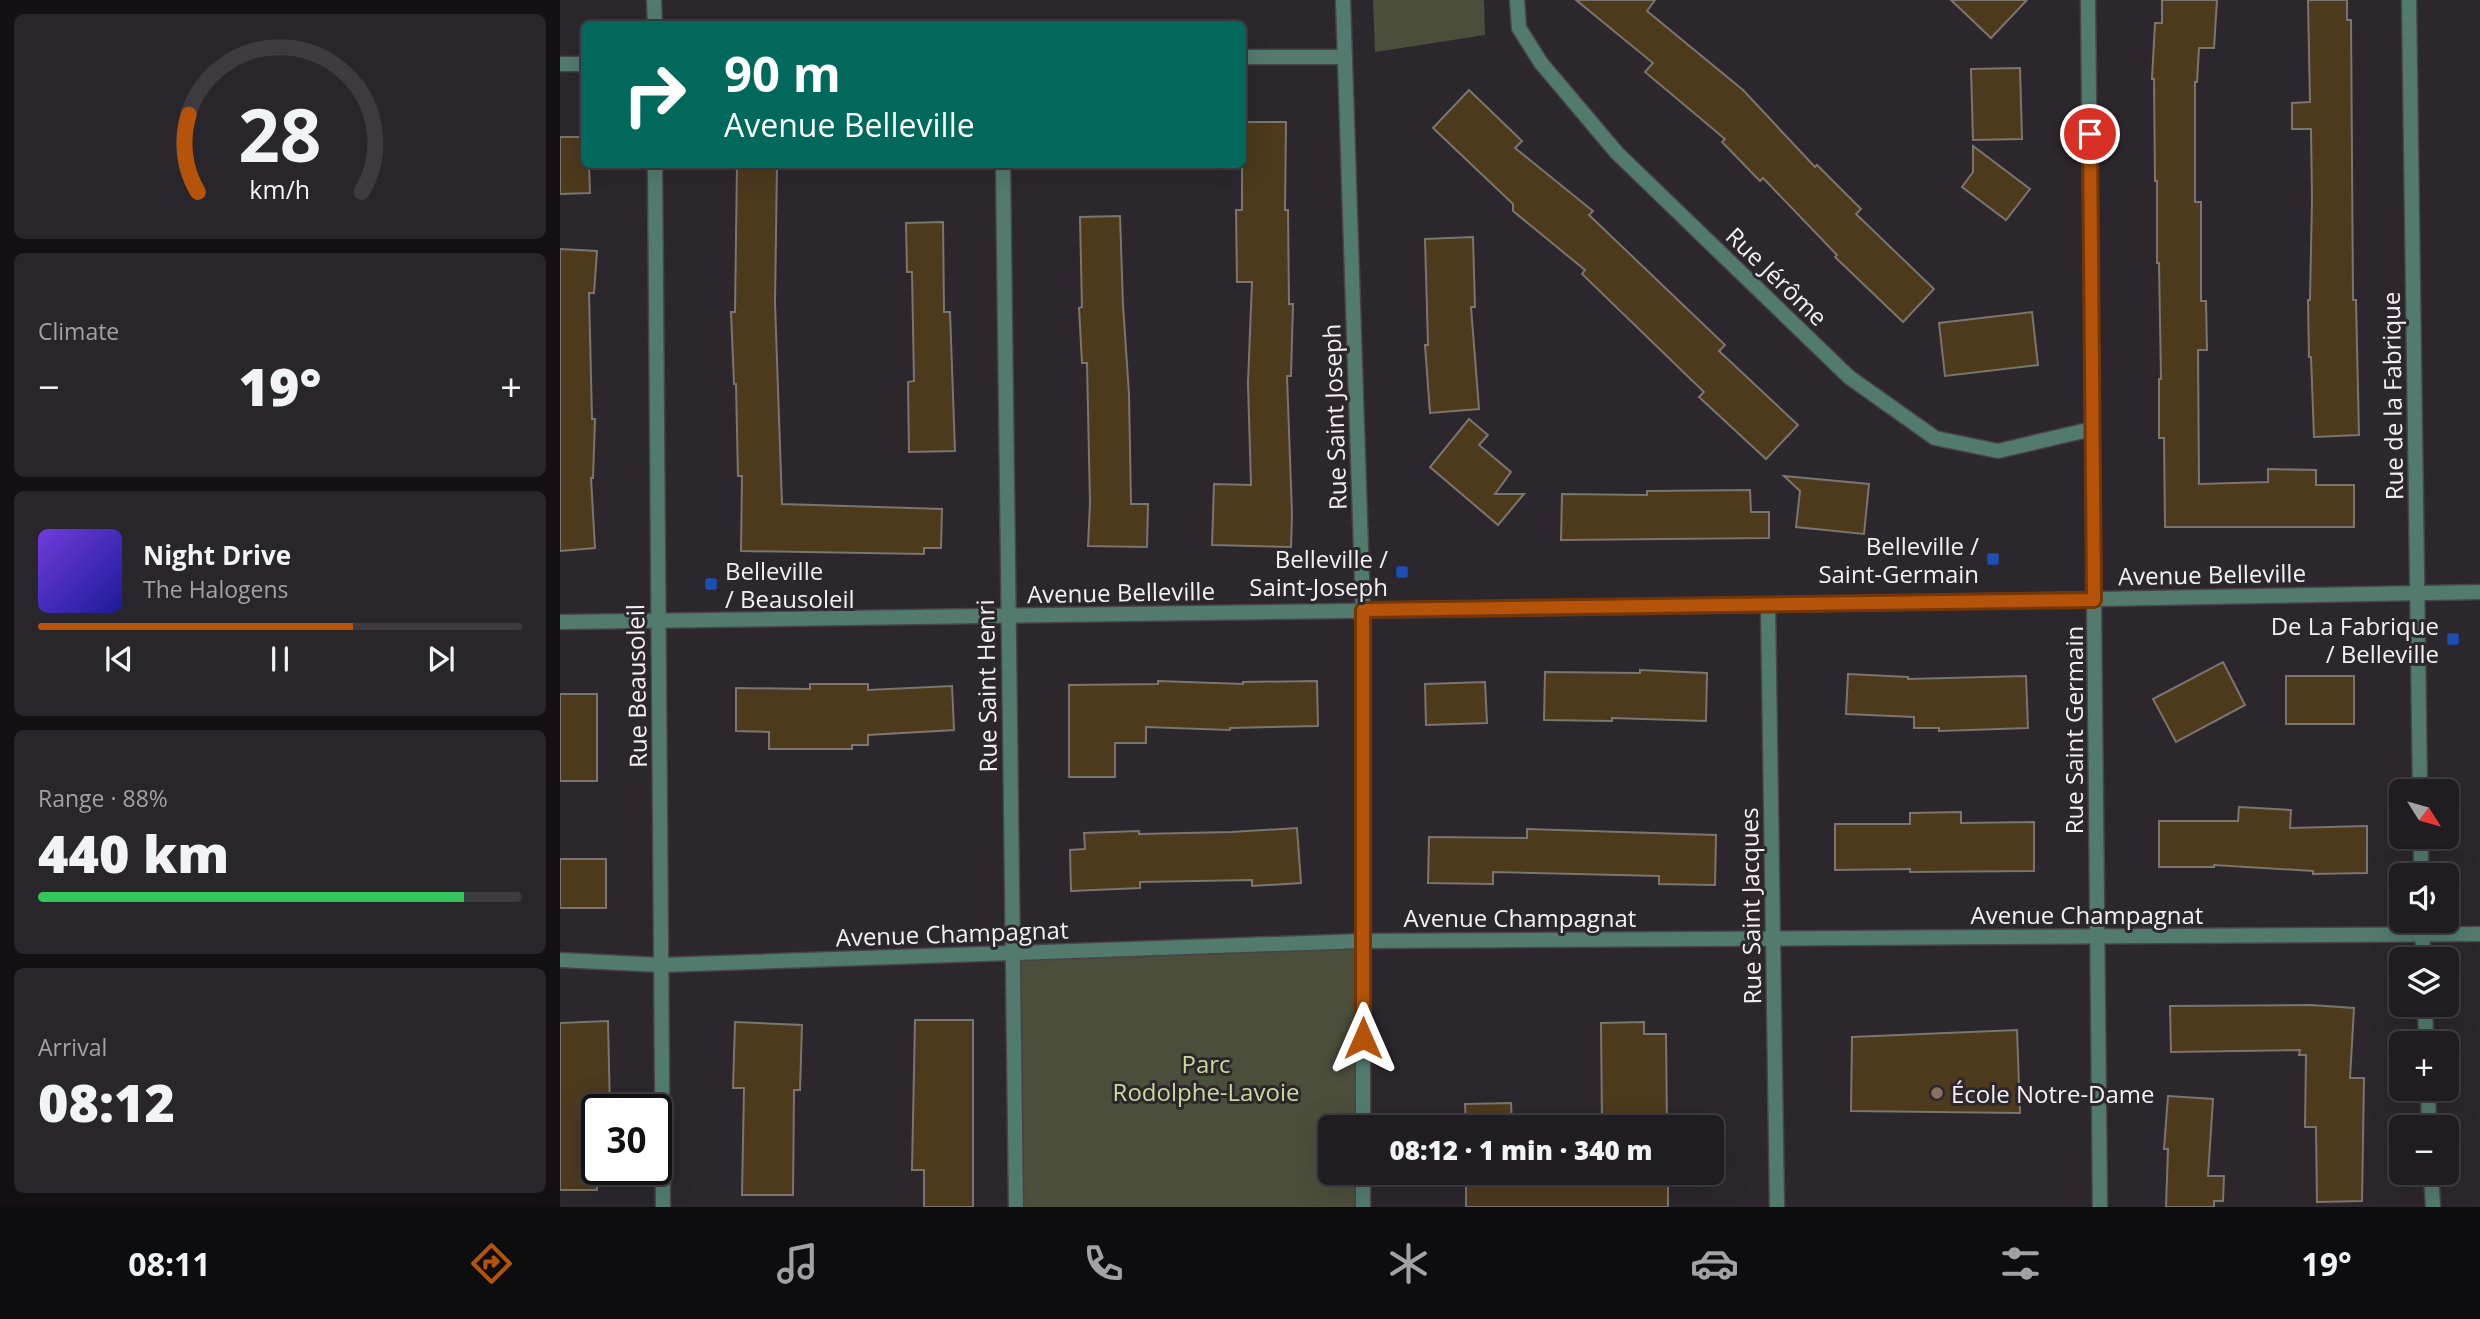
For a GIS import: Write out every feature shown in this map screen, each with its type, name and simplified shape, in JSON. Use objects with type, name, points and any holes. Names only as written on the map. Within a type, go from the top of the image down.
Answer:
[{"type":"street","points":[[654,0],[655,21]]},
{"type":"street","name":"Rue Saint Joseph","points":[[1343,0],[1363,610],[1363,1115]]},
{"type":"street","name":"Rue Jérôme","points":[[1517,0],[1519,28],[1541,64],[1617,153],[1849,377],[1935,438],[1998,451],[2092,429]]},
{"type":"street","name":"Rue Saint Germain","points":[[2088,0],[2099,1207]]},
{"type":"street","name":"Rue de la Fabrique","points":[[2409,0],[2420,779]]},
{"type":"street","points":[[1246,57],[1345,57]]},
{"type":"street","points":[[560,64],[581,64]]},
{"type":"street","name":"Rue Beausoleil","points":[[655,168],[663,1207]]},
{"type":"street","name":"Rue Saint Henri","points":[[1003,168],[1016,1207]]},
{"type":"street","name":"Avenue Belleville","points":[[560,622],[2480,592]]},
{"type":"street","name":"Rue Saint Jacques","points":[[1768,605],[1777,1207]]},
{"type":"street","name":"Avenue Champagnat","points":[[560,960],[662,965],[1363,941],[2097,936],[2389,928]]},
{"type":"street","name":"Avenue Champagnat","points":[[2459,931],[2480,934]]},
{"type":"street","points":[[1363,1185],[1363,1207]]},
{"type":"street","points":[[2431,1185],[2432,1207]]},
{"type":"green space","points":[[1373,0],[1484,0],[1485,35],[1375,52]]},
{"type":"green space","name":"Parc Rodolphe-Lavoie","points":[[1363,941],[1363,1115],[1318,1115],[1318,1185],[1363,1185],[1363,1207],[1016,1207],[1011,954]]},
{"type":"building","points":[[1576,0],[1655,0],[1647,11],[1743,90],[1815,167],[1817,165],[1861,209],[1856,214],[1934,289],[1903,322],[1835,257],[1837,255],[1763,178],[1760,181],[1722,142],[1725,139],[1645,72],[1653,63]]},
{"type":"building","points":[[1951,0],[2027,0],[1991,38]]},
{"type":"building","points":[[2162,0],[2217,0],[2214,48],[2199,48],[2195,82],[2195,202],[2201,202],[2201,301],[2206,301],[2207,350],[2198,350],[2199,484],[2268,482],[2268,469],[2316,470],[2316,485],[2354,485],[2354,527],[2165,527],[2164,438],[2159,438],[2159,263],[2152,79],[2155,23],[2162,23]]},
{"type":"building","points":[[2308,0],[2347,0],[2347,20],[2351,20],[2353,300],[2356,300],[2359,435],[2314,437],[2308,300],[2312,199],[2311,129],[2292,129],[2292,103],[2310,102]]},
{"type":"building","points":[[2020,68],[2022,139],[1973,140],[1971,69]]},
{"type":"building","points":[[1469,90],[1522,141],[1515,148],[1593,211],[1589,215],[1725,345],[1719,351],[1798,425],[1766,459],[1699,397],[1704,392],[1582,274],[1585,270],[1513,211],[1513,204],[1433,128]]},
{"type":"building","points":[[1246,122],[1286,122],[1285,210],[1288,210],[1289,304],[1293,304],[1291,376],[1287,376],[1291,547],[1212,545],[1214,484],[1251,485],[1248,383],[1252,282],[1237,282],[1236,210],[1242,210]]},
{"type":"building","points":[[560,137],[581,137],[581,168],[589,168],[590,193],[560,194]]},
{"type":"building","points":[[1973,146],[2030,189],[2006,220],[1962,187],[1973,172]]},
{"type":"building","points":[[737,168],[777,168],[775,303],[782,504],[942,509],[941,548],[924,548],[924,554],[741,551],[742,476],[738,476],[731,312],[735,312]]},
{"type":"building","points":[[1120,216],[1129,394],[1131,504],[1148,504],[1147,547],[1088,546],[1090,503],[1087,363],[1082,363],[1079,308],[1082,307],[1080,217]]},
{"type":"building","points":[[943,222],[944,312],[950,312],[955,451],[909,452],[908,382],[914,381],[912,272],[907,272],[906,223]]},
{"type":"building","points":[[1473,237],[1475,307],[1471,307],[1479,409],[1430,413],[1425,345],[1428,345],[1425,239]]},
{"type":"building","points":[[560,249],[597,251],[594,293],[589,293],[592,419],[595,419],[591,478],[595,548],[560,551]]},
{"type":"building","points":[[2032,312],[2038,365],[1945,376],[1939,323]]},
{"type":"building","points":[[1469,419],[1488,435],[1479,445],[1511,472],[1495,494],[1524,494],[1498,525],[1430,467]]},
{"type":"building","points":[[1784,476],[1869,484],[1864,534],[1796,527],[1800,491]]},
{"type":"building","points":[[1750,490],[1751,512],[1769,512],[1769,538],[1561,540],[1562,494],[1647,495],[1647,491]]},
{"type":"building","points":[[2223,662],[2245,705],[2176,742],[2153,699]]},
{"type":"building","points":[[1640,670],[1707,673],[1706,721],[1612,718],[1612,721],[1544,720],[1545,672],[1640,673]]},
{"type":"building","points":[[1848,674],[1908,679],[2026,676],[2028,728],[1939,731],[1939,728],[1914,728],[1914,717],[1846,714]]},
{"type":"building","points":[[2286,676],[2354,676],[2354,724],[2286,724]]},
{"type":"building","points":[[1158,681],[1243,684],[1317,681],[1318,726],[1230,730],[1146,727],[1146,743],[1115,743],[1115,777],[1069,777],[1069,685],[1158,684]]},
{"type":"building","points":[[1485,682],[1487,723],[1426,725],[1425,684]]},
{"type":"building","points":[[810,684],[868,684],[868,690],[952,686],[954,730],[868,735],[868,745],[852,745],[852,749],[769,749],[769,732],[736,731],[736,688],[810,689]]},
{"type":"building","points":[[560,694],[597,694],[597,781],[560,781]]},
{"type":"building","points":[[2239,807],[2291,810],[2290,828],[2367,826],[2367,873],[2313,874],[2313,871],[2214,865],[2159,867],[2159,821],[2238,821]]},
{"type":"building","points":[[1961,812],[1961,823],[2034,822],[2034,871],[1835,870],[1835,824],[1910,824],[1910,813]]},
{"type":"building","points":[[1297,828],[1301,883],[1252,886],[1252,880],[1140,882],[1140,888],[1071,891],[1070,850],[1085,849],[1084,833],[1231,832]]},
{"type":"building","points":[[1527,829],[1716,835],[1715,885],[1659,884],[1659,876],[1493,872],[1493,884],[1428,883],[1429,837],[1527,838]]},
{"type":"building","points":[[560,859],[606,859],[606,908],[560,908]]},
{"type":"building","points":[[2311,1005],[2354,1008],[2350,1078],[2364,1078],[2362,1201],[2317,1202],[2316,1127],[2305,1127],[2306,1055],[2299,1055],[2300,1050],[2171,1052],[2170,1006]]},
{"type":"building","points":[[915,1020],[973,1020],[973,1207],[924,1207],[924,1170],[912,1170]]},
{"type":"building","points":[[608,1021],[610,1094],[581,1094],[581,1185],[597,1185],[597,1190],[560,1190],[560,1023]]},
{"type":"building","points":[[735,1022],[802,1025],[800,1090],[794,1090],[793,1195],[742,1195],[744,1088],[733,1088]]},
{"type":"building","points":[[1644,1022],[1644,1034],[1666,1034],[1667,1115],[1602,1115],[1601,1023]]},
{"type":"building","points":[[2017,1030],[2020,1113],[1851,1111],[1852,1037]]},
{"type":"building","points":[[2168,1096],[2213,1099],[2208,1176],[2224,1176],[2223,1201],[2214,1201],[2214,1207],[2166,1207],[2168,1149],[2164,1149]]},
{"type":"building","points":[[1511,1103],[1512,1115],[1465,1115],[1465,1104]]},
{"type":"building","points":[[1466,1185],[1668,1185],[1668,1207],[1466,1207]]},
{"type":"place","name":"Belleville / Saint-Germain","points":[[1993,559]]},
{"type":"place","name":"Belleville / Saint-Joseph","points":[[1402,572]]},
{"type":"place","name":"Belleville / Beausoleil","points":[[711,584]]},
{"type":"place","name":"De La Fabrique / Belleville","points":[[2453,639]]},
{"type":"place","name":"École Notre-Dame","points":[[1937,1093]]},
{"type":"route","points":[[1363,1038],[1363,610],[2094,600],[2090,134]]}]
